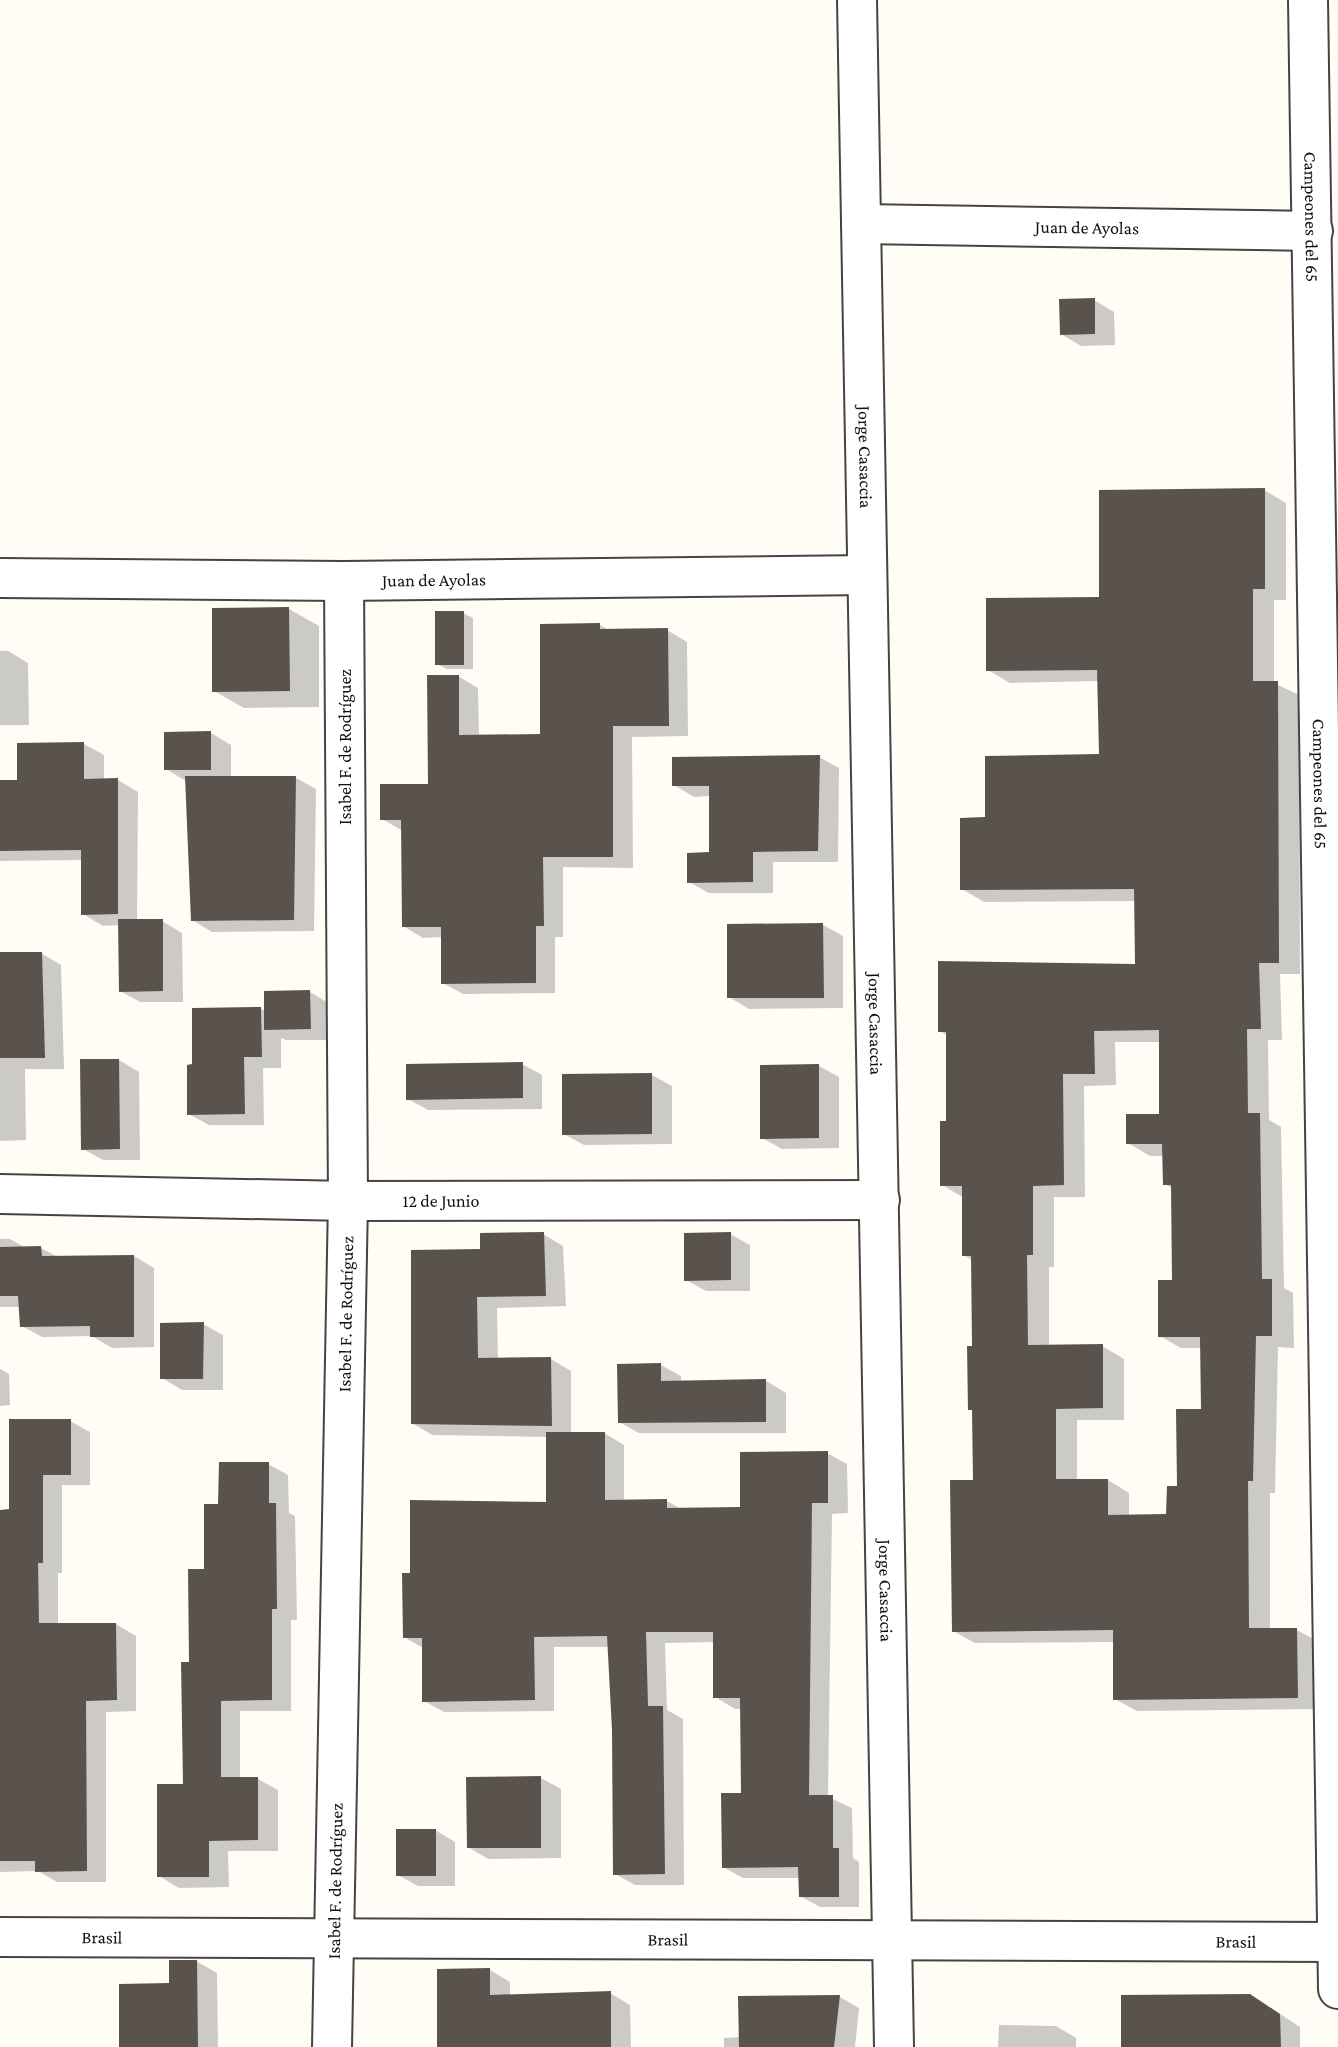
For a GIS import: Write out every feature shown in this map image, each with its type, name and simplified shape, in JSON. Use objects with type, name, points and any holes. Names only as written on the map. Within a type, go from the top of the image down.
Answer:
[{"type":"street","name":"Jorge Casaccia","points":[[858,0],[894,2047]]},
{"type":"street","name":"Campeones del 65","points":[[1308,0],[1338,1989]]},
{"type":"street","name":"Juan de Ayolas","points":[[861,224],[1312,231]]},
{"type":"street","name":"Juan de Ayolas","points":[[0,578],[344,581],[867,575]]},
{"type":"street","name":"Isabel F. de Rodríguez","points":[[332,2047],[348,1201],[344,581]]},
{"type":"street","name":"12 de Junio","points":[[0,1194],[348,1201],[880,1200]]},
{"type":"street","name":"Brasil","points":[[0,1937],[334,1936],[891,1942],[1338,1942]]},
{"type":"building","points":[[1095,298],[1095,334],[1060,335],[1059,299]]},
{"type":"building","points":[[1265,488],[1265,589],[1253,589],[1253,681],[1278,681],[1279,963],[1259,963],[1261,1029],[1247,1029],[1248,1113],[1260,1113],[1262,1279],[1272,1279],[1272,1336],[1256,1336],[1253,1481],[1248,1481],[1249,1628],[1297,1628],[1298,1698],[1113,1700],[1113,1630],[952,1632],[950,1480],[973,1480],[972,1410],[968,1410],[967,1346],[972,1346],[971,1256],[962,1256],[962,1186],[940,1186],[940,1121],[946,1121],[946,1032],[938,1032],[938,961],[1135,964],[1134,889],[960,890],[960,818],[985,817],[985,756],[1099,754],[1097,670],[986,671],[986,598],[1099,597],[1099,490]],"holes":[[[1159,1030],[1159,1114],[1126,1114],[1126,1144],[1162,1144],[1163,1185],[1171,1185],[1172,1280],[1158,1280],[1158,1337],[1200,1337],[1201,1409],[1176,1409],[1177,1486],[1167,1486],[1166,1514],[1108,1515],[1108,1479],[1056,1479],[1056,1409],[1103,1408],[1103,1344],[1028,1345],[1027,1255],[1033,1255],[1033,1186],[1064,1185],[1063,1074],[1095,1074],[1094,1031]]]},
{"type":"building","points":[[289,607],[290,691],[212,692],[212,608]]},
{"type":"building","points":[[435,611],[464,611],[464,665],[435,665]]},
{"type":"building","points":[[600,623],[600,629],[668,628],[669,726],[613,726],[613,857],[543,857],[544,926],[536,926],[536,983],[441,984],[441,927],[402,927],[401,820],[380,820],[380,784],[428,784],[427,675],[459,675],[459,735],[540,734],[540,624]]},
{"type":"building","points":[[211,731],[211,770],[164,770],[164,732]]},
{"type":"building","points":[[84,742],[84,779],[118,778],[118,914],[81,915],[81,850],[0,851],[0,780],[17,780],[17,743]]},
{"type":"building","points":[[820,755],[818,851],[753,852],[753,882],[687,883],[687,853],[709,852],[709,786],[672,786],[672,757]]},
{"type":"building","points":[[185,776],[296,776],[294,920],[191,921]]},
{"type":"building","points":[[118,919],[163,919],[163,991],[119,992]]},
{"type":"building","points":[[823,923],[824,998],[727,998],[727,924]]},
{"type":"building","points":[[0,952],[42,952],[45,1058],[0,1058]]},
{"type":"building","points":[[310,990],[311,1029],[264,1030],[264,991]]},
{"type":"building","points":[[261,1007],[262,1057],[244,1057],[245,1114],[187,1115],[187,1065],[192,1064],[192,1008]]},
{"type":"building","points":[[80,1059],[119,1059],[120,1149],[81,1150]]},
{"type":"building","points":[[523,1062],[523,1098],[406,1100],[406,1064]]},
{"type":"building","points":[[819,1064],[819,1138],[760,1139],[760,1065]]},
{"type":"building","points":[[652,1073],[652,1134],[562,1135],[562,1074]]},
{"type":"building","points":[[544,1232],[546,1296],[477,1297],[478,1358],[551,1357],[552,1426],[411,1424],[411,1250],[480,1249],[480,1233]]},
{"type":"building","points":[[731,1232],[731,1280],[684,1281],[684,1233]]},
{"type":"building","points":[[41,1246],[42,1256],[134,1255],[134,1337],[90,1337],[90,1326],[20,1327],[18,1296],[0,1296],[0,1247]]},
{"type":"building","points":[[204,1322],[203,1379],[160,1379],[160,1323]]},
{"type":"building","points":[[661,1363],[661,1381],[766,1379],[766,1422],[618,1423],[617,1364]]},
{"type":"building","points":[[9,1419],[71,1419],[71,1475],[43,1475],[43,1563],[38,1563],[39,1623],[116,1623],[117,1700],[86,1701],[87,1871],[35,1872],[35,1861],[0,1861],[0,1510],[9,1509]]},
{"type":"building","points":[[546,1432],[605,1432],[605,1500],[667,1499],[667,1508],[740,1507],[740,1452],[828,1451],[828,1503],[812,1503],[809,1795],[833,1795],[833,1848],[839,1848],[839,1897],[799,1897],[798,1867],[722,1868],[721,1793],[741,1793],[740,1698],[713,1698],[713,1632],[646,1632],[648,1706],[663,1706],[665,1874],[613,1875],[612,1730],[607,1636],[534,1637],[535,1700],[422,1702],[422,1638],[403,1638],[402,1573],[410,1573],[410,1500],[546,1502]]},
{"type":"building","points":[[219,1462],[269,1462],[269,1503],[276,1503],[277,1609],[272,1609],[272,1700],[221,1701],[221,1777],[258,1777],[258,1840],[209,1841],[209,1877],[157,1877],[157,1784],[183,1784],[181,1662],[189,1662],[188,1569],[204,1569],[204,1504],[218,1504]]},
{"type":"building","points":[[541,1776],[541,1848],[467,1848],[466,1777]]},
{"type":"building","points":[[396,1829],[436,1829],[436,1876],[396,1876]]},
{"type":"building","points":[[169,1960],[197,1960],[198,2047],[119,2047],[119,1984],[169,1983]]},
{"type":"building","points":[[490,1968],[490,1995],[611,1991],[611,2047],[437,2047],[437,1969]]},
{"type":"building","points":[[1250,1994],[1280,2014],[1281,2047],[1121,2047],[1121,1995]]},
{"type":"building","points":[[840,1995],[834,2047],[739,2047],[738,1996]]}]
